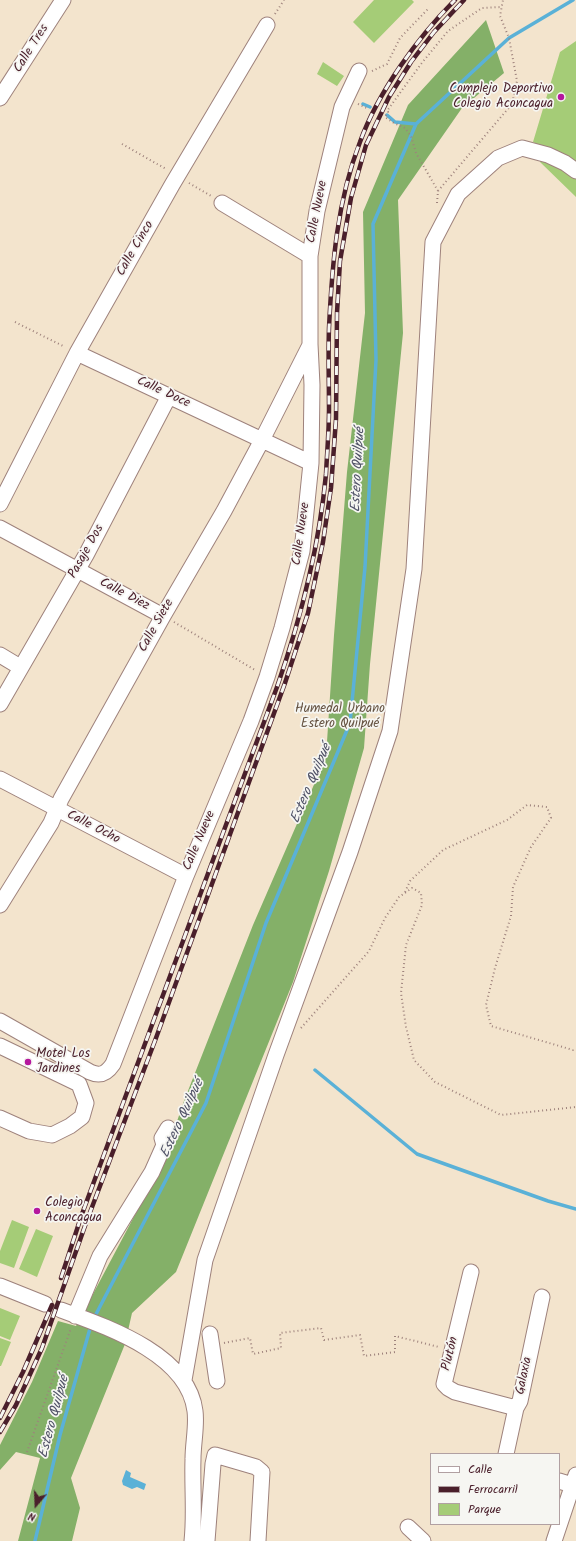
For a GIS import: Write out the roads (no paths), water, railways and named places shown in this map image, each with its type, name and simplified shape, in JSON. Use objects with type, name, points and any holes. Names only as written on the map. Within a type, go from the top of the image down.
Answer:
[{"type":"street","name":"Calle Tres","points":[[0,98],[62,0]]},
{"type":"street","name":"Calle Cinco","points":[[0,504],[77,353],[172,185],[267,25]]},
{"type":"street","name":"Calle Nueve","points":[[0,1021],[90,1072],[101,1074],[110,1070],[186,876],[251,721],[267,677],[282,628],[302,551],[311,463],[312,385],[310,344],[310,256],[317,211],[342,107],[359,72]]},
{"type":"street","points":[[184,1380],[205,1260],[276,1055],[350,852],[390,731],[414,569],[433,242],[458,194],[498,158],[522,148],[548,155],[565,163],[576,171]]},
{"type":"street","points":[[222,203],[310,256]]},
{"type":"street","name":"Calle Siete","points":[[0,905],[51,823],[61,799],[163,616],[224,511],[262,440],[310,344]]},
{"type":"street","name":"Calle Doce","points":[[77,353],[311,463]]},
{"type":"street","name":"Pasaje Dos","points":[[0,704],[20,667],[78,570],[169,396]]},
{"type":"street","name":"Calle Diez","points":[[0,528],[163,616]]},
{"type":"street","points":[[0,655],[20,667]]},
{"type":"street","name":"Calle Ocho","points":[[0,779],[186,876]]},
{"type":"street","points":[[0,1046],[79,1084],[86,1103],[82,1117],[70,1126],[52,1135],[29,1131],[0,1118]]},
{"type":"street","points":[[75,1316],[100,1256],[152,1172],[164,1145],[162,1138],[168,1128]]},
{"type":"street","name":"Plutón","points":[[472,1272],[444,1384],[455,1392],[516,1408]]},
{"type":"street","points":[[0,1286],[45,1304]]},
{"type":"street","name":"Galaxia","points":[[506,1453],[516,1408],[520,1401],[542,1297]]},
{"type":"street","points":[[61,1310],[136,1341],[153,1352],[184,1380],[191,1394],[195,1411],[192,1541]]},
{"type":"street","points":[[187,1360],[212,1345],[217,1382]]},
{"type":"street","points":[[207,1541],[215,1455],[256,1468],[262,1472],[258,1541]]},
{"type":"street","points":[[560,1480],[575,1482],[560,1524]]},
{"type":"street","points":[[554,1541],[560,1525]]},
{"type":"street","points":[[408,1527],[423,1541]]},
{"type":"water","points":[[126,1470],[131,1473],[130,1477],[146,1484],[144,1490],[137,1487],[132,1489],[123,1485],[122,1481]]},
{"type":"waterway","name":"Estero Quilpué","points":[[94,1318],[206,1103],[266,923],[350,723],[365,567],[376,360],[373,224],[416,124],[509,38],[573,0]]},
{"type":"waterway","points":[[363,104],[370,107]]},
{"type":"waterway","points":[[387,115],[395,122],[416,124]]},
{"type":"waterway","points":[[315,1070],[417,1154],[548,1201],[576,1209]]},
{"type":"waterway","name":"Estero Quilpué","points":[[35,1541],[60,1435],[91,1325]]},
{"type":"railway","points":[[61,1278],[82,1214],[277,687],[301,609],[314,556],[323,502],[329,425],[330,304],[334,257],[341,210],[352,164],[368,123],[388,85],[413,48],[455,0]]},
{"type":"railway","points":[[0,1432],[16,1405],[42,1348],[86,1223],[156,1038],[285,683],[308,613],[323,542],[331,488],[336,419],[337,313],[340,261],[351,198],[366,145],[389,97],[411,62],[434,32],[464,0]]},
{"type":"railway","points":[[0,1418],[23,1372],[52,1305]]},
{"type":"place","name":"Complejo Deportivo Colegio Aconcagua","points":[[561,97]]},
{"type":"place","name":"Motel Los Jardines","points":[[28,1062]]},
{"type":"place","name":"Colegio Aconcagua","points":[[37,1211]]},
{"type":"park label","name":"Humedal Urbano Estero Quilpué","points":[[340,718]]}]
